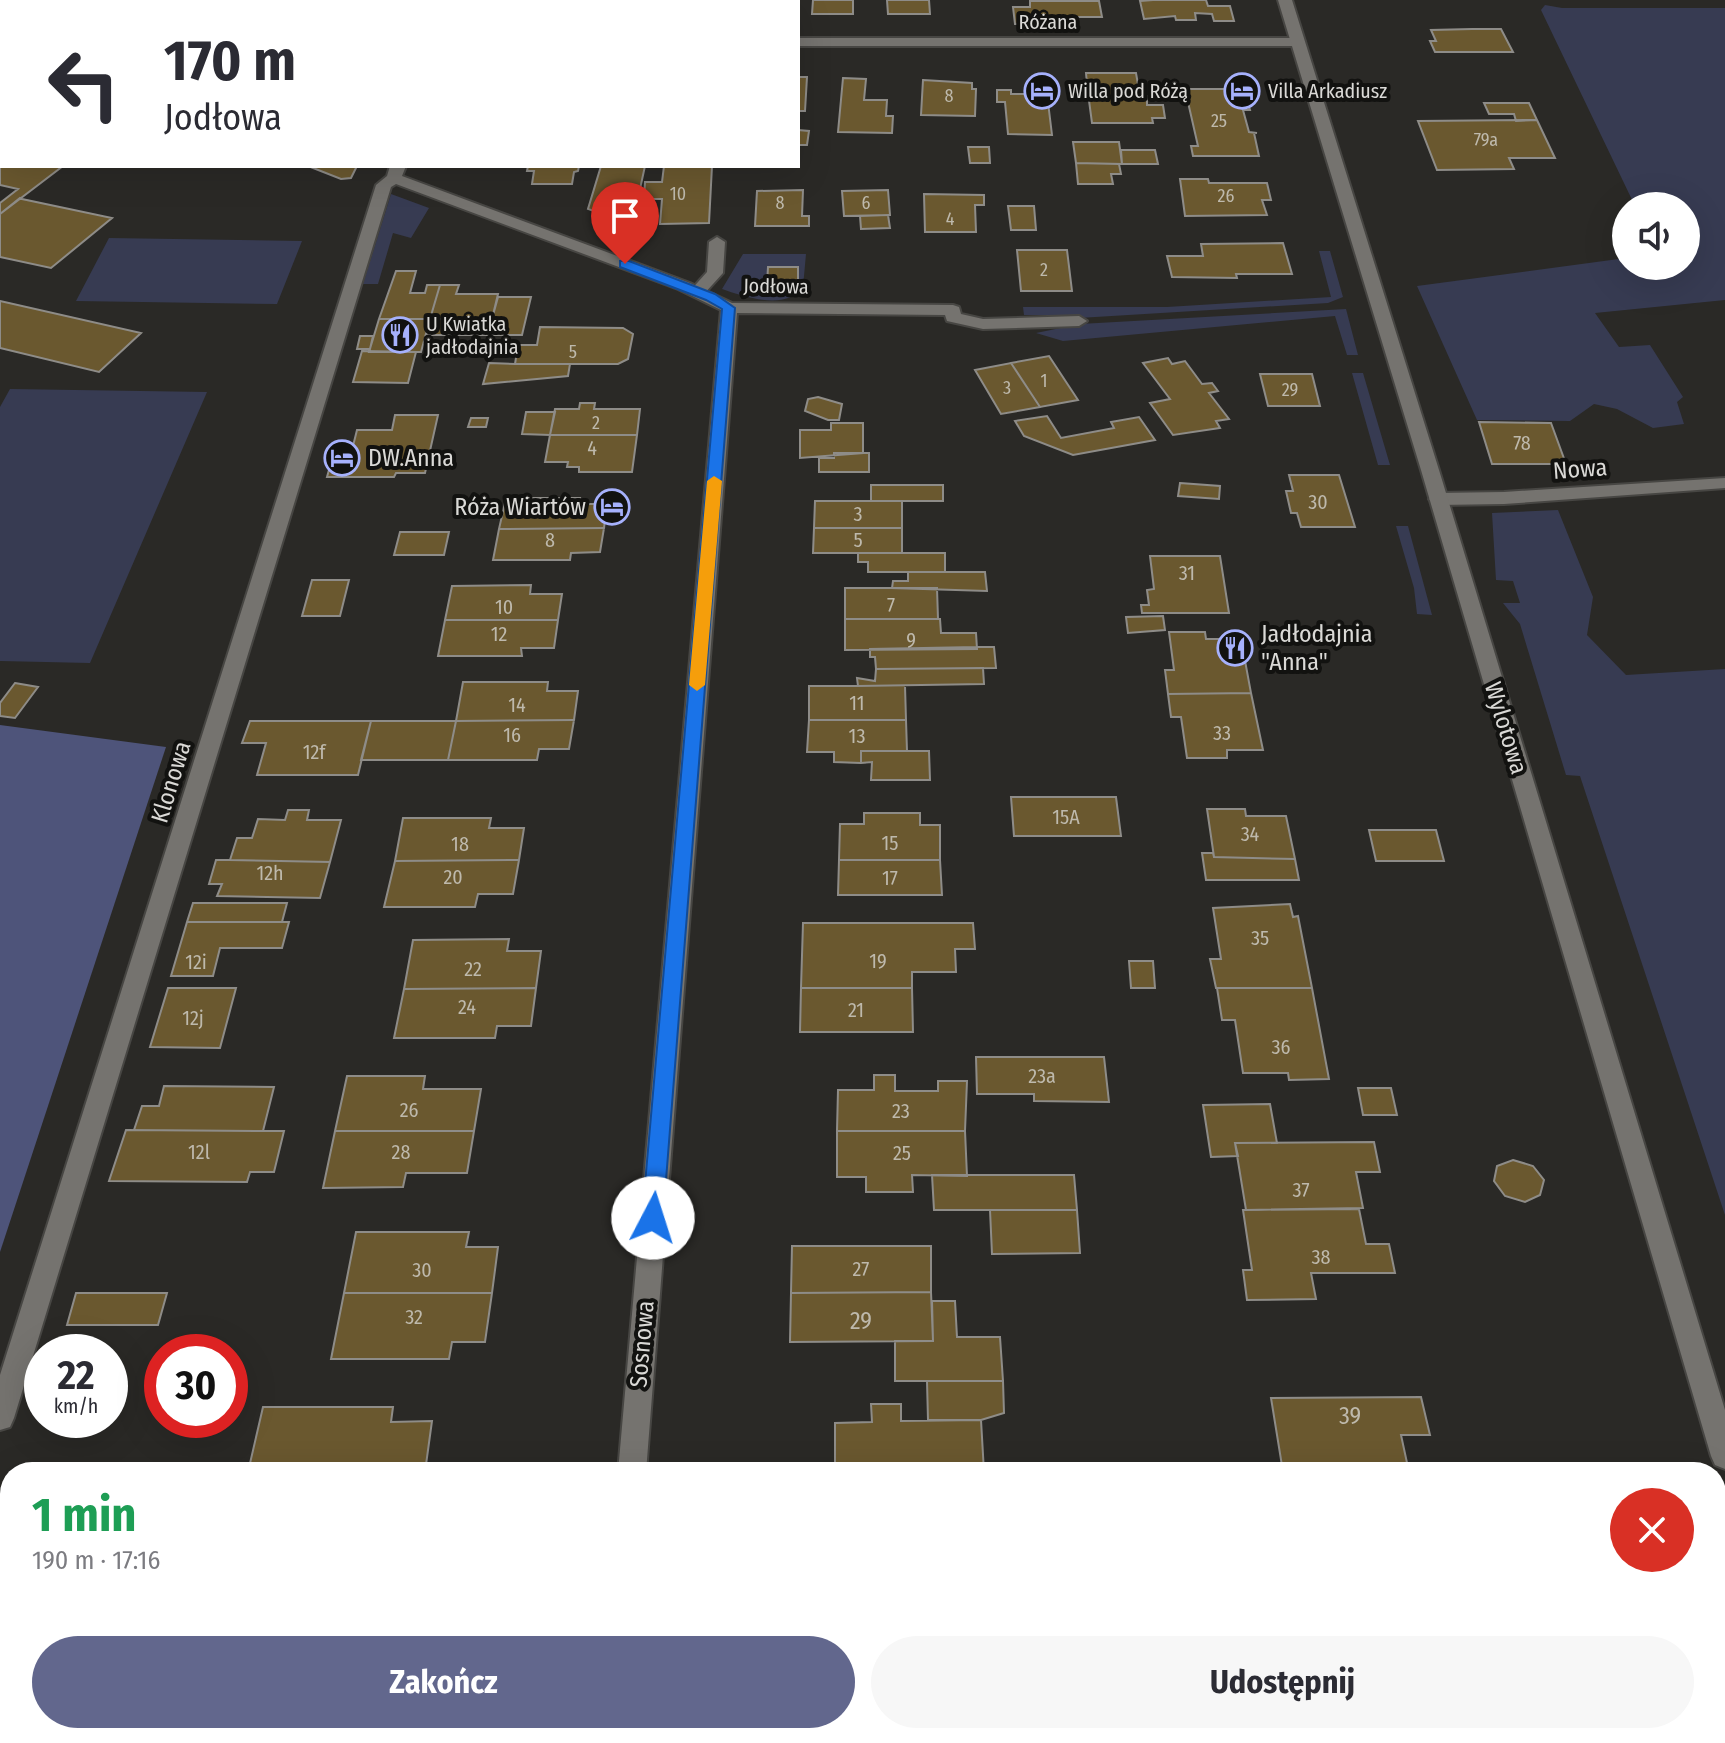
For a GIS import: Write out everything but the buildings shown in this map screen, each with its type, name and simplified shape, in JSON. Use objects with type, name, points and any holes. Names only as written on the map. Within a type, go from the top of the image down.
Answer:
[{"type":"street","name":"Wylotowa","points":[[1285,0],[1725,1456]]},
{"type":"street","name":"Różana","points":[[800,42],[1298,42]]},
{"type":"street","name":"Jodłowa","points":[[396,172],[697,292],[729,308],[953,310],[953,317],[983,324],[1079,321]]},
{"type":"street","name":"Klonowa","points":[[0,1418],[384,185],[396,172]]},
{"type":"street","points":[[697,292],[715,273],[717,242]]},
{"type":"street","name":"Sosnowa","points":[[633,1462],[729,308]]},
{"type":"street","name":"Nowa","points":[[1438,499],[1504,498],[1725,483]]},
{"type":"shaded area","points":[[1545,5],[1562,8],[1725,8],[1725,300],[1595,313],[1619,347],[1650,345],[1683,397],[1677,402],[1684,424],[1653,428],[1617,409],[1594,404],[1570,421],[1477,420],[1417,286],[1612,260],[1612,280],[1700,280],[1700,192],[1628,192],[1541,10]]},
{"type":"shaded area","points":[[391,194],[429,208],[411,238],[393,233],[378,284],[363,284]]},
{"type":"shaded area","points":[[109,238],[302,241],[277,304],[76,301]]},
{"type":"shaded area","points":[[1319,251],[1330,251],[1343,297],[1328,303],[1079,318],[1024,315],[1023,307],[1167,307],[1331,297]]},
{"type":"shaded area","points":[[743,254],[806,254],[803,287],[786,299],[776,300],[753,298],[722,289]]},
{"type":"shaded area","points":[[1346,309],[1358,355],[1347,355],[1335,316],[1063,341],[1036,333],[1080,324]]},
{"type":"shaded area","points":[[1352,373],[1363,373],[1390,465],[1378,465]]},
{"type":"shaded area","points":[[10,389],[207,392],[90,663],[0,661],[0,407]]},
{"type":"shaded area","points":[[1558,510],[1593,597],[1587,635],[1626,675],[1725,669],[1725,1215],[1580,776],[1566,775],[1520,624],[1503,603],[1520,603],[1513,581],[1496,580],[1492,513]]},
{"type":"shaded area","points":[[1396,526],[1408,526],[1432,615],[1417,614],[1414,588]]},
{"type":"shaded area","points":[[0,725],[166,747],[0,1252]]},
{"type":"slow traffic","points":[[697,685],[714,481]]},
{"type":"place","name":"Willa pod Różą","points":[[1042,91]]},
{"type":"place","name":"Villa Arkadiusz","points":[[1242,91]]},
{"type":"place","name":"U Kwiatka jadłodajnia","points":[[400,335]]},
{"type":"place","name":"DW.Anna","points":[[342,458]]},
{"type":"place","name":"Róża Wiartów","points":[[612,507]]},
{"type":"place","name":"Jadłodajnia \"Anna\"","points":[[1235,648]]},
{"type":"route","points":[[625,264],[711,297],[729,308],[653,1218]]}]
